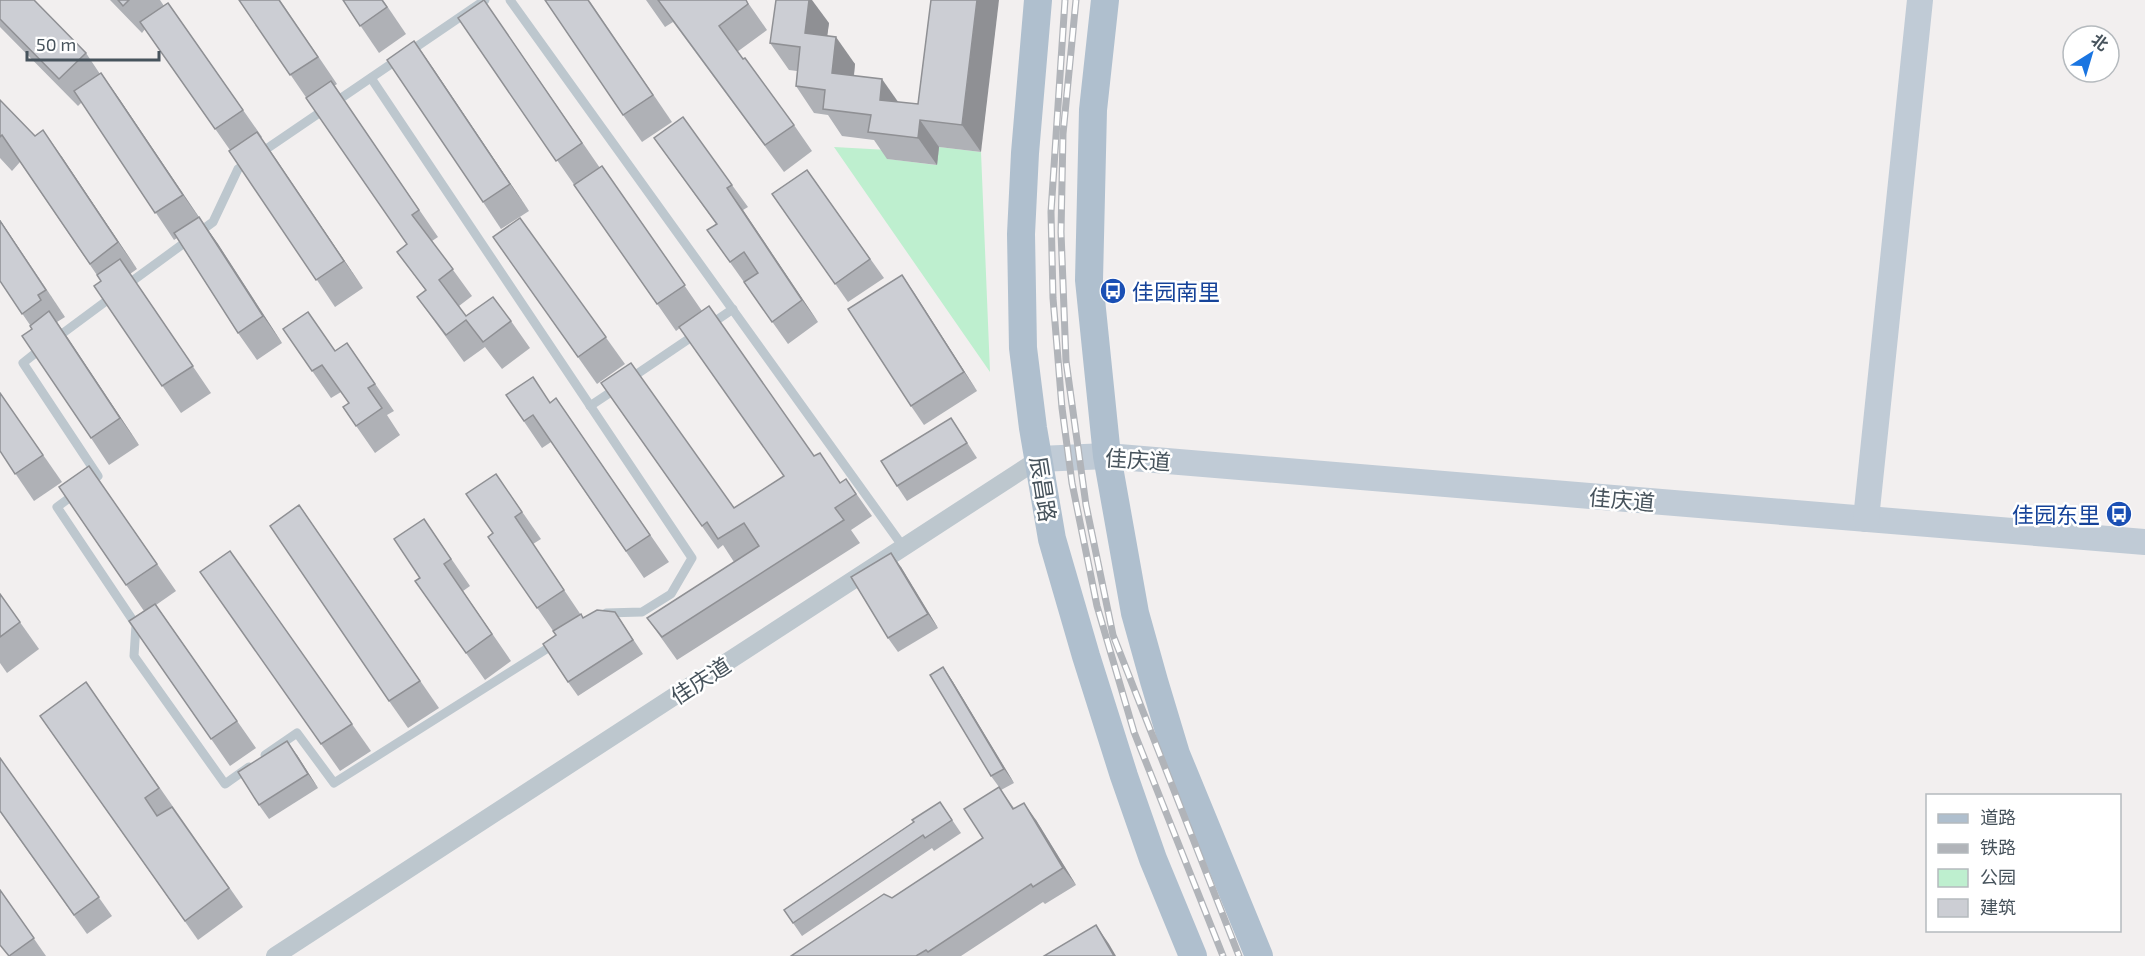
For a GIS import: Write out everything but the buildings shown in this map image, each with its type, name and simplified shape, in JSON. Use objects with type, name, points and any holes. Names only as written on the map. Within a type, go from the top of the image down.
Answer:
[{"type":"main road","name":"辰昌路","points":[[1038,0],[1024,153],[1021,234],[1023,348],[1033,428],[1052,539],[1086,656],[1153,859],[1193,956]]},
{"type":"main road","points":[[1105,0],[1093,110],[1089,280],[1107,456],[1135,613],[1176,754],[1259,956]]},
{"type":"street","points":[[1866,519],[1920,0]]},
{"type":"street","name":"佳庆道","points":[[275,956],[1039,459],[1107,456],[2145,542]]},
{"type":"lane","points":[[485,0],[238,169],[213,222],[23,363],[98,476],[57,507],[136,625],[134,656],[225,784],[297,733],[334,783],[562,638]]},
{"type":"lane","points":[[510,0],[904,548]]},
{"type":"lane","points":[[371,78],[692,558],[671,594],[642,612],[602,613],[592,620]]},
{"type":"lane","points":[[590,406],[733,309]]},
{"type":"green space","points":[[834,147],[888,150],[888,159],[936,165],[939,147],[981,152],[990,372]]},
{"type":"railway","points":[[1065,0],[1051,212],[1053,298],[1062,408],[1072,483],[1097,606],[1134,732],[1223,956]]},
{"type":"railway","points":[[1076,0],[1063,134],[1061,232],[1066,361],[1086,505],[1113,635],[1239,956]]},
{"type":"place","name":"佳园南里","points":[[1113,291]]},
{"type":"place","name":"佳园东里","points":[[2119,514]]}]
